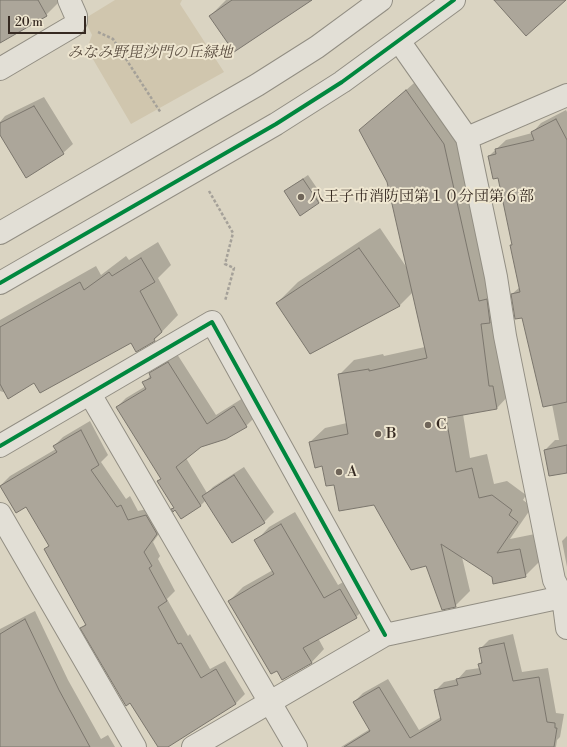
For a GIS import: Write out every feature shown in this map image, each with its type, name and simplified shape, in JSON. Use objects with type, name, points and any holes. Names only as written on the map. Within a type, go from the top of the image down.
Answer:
[{"type":"street","points":[[0,69],[73,26],[76,21],[76,16],[69,0]]},
{"type":"street","points":[[0,283],[276,124],[342,82],[454,0]]},
{"type":"street","points":[[0,233],[258,85],[318,47],[375,2]]},
{"type":"street","points":[[399,41],[467,138],[496,277],[505,336],[554,580],[565,597],[567,628]]},
{"type":"street","points":[[467,138],[566,97]]},
{"type":"street","points":[[0,446],[212,322],[385,635]]},
{"type":"street","points":[[90,394],[296,747]]},
{"type":"street","points":[[0,514],[135,747]]},
{"type":"street","points":[[193,747],[385,635],[565,597]]},
{"type":"path","points":[[113,39],[162,115]]},
{"type":"path","points":[[206,186],[233,233],[225,264],[234,268],[224,303]]},
{"type":"green space","name":"みなみ野毘沙門の丘緑地","points":[[115,0],[182,0],[180,4],[224,72],[131,124],[87,49],[92,35],[84,19]]},
{"type":"building","points":[[0,0],[38,0],[47,16],[0,43]]},
{"type":"building","points":[[232,0],[312,0],[234,52],[209,16]]},
{"type":"building","points":[[494,0],[566,0],[526,36]]},
{"type":"building","points":[[406,90],[444,144],[479,301],[487,299],[490,323],[481,324],[489,386],[493,386],[497,409],[446,418],[456,472],[472,468],[479,498],[492,495],[512,510],[509,515],[518,522],[497,553],[520,549],[526,577],[493,584],[492,577],[441,544],[456,607],[442,610],[426,566],[411,570],[374,505],[339,511],[334,485],[326,486],[322,466],[315,468],[309,442],[348,434],[338,374],[369,369],[369,371],[427,358],[387,182],[359,130]]},
{"type":"building","points":[[34,106],[64,154],[26,178],[0,135],[0,123]]},
{"type":"building","points":[[556,119],[567,140],[567,402],[543,407],[522,318],[515,319],[511,294],[520,292],[498,178],[493,179],[488,156],[496,154],[495,149],[534,140],[531,132]]},
{"type":"building","name":"八王子市消防団第１０分団第６部","points":[[303,179],[319,203],[300,216],[284,191]]},
{"type":"building","points":[[359,248],[400,306],[310,354],[276,303]]},
{"type":"building","points":[[141,258],[155,282],[140,291],[162,332],[154,339],[155,341],[136,352],[131,343],[40,393],[34,383],[8,399],[0,384],[0,327],[80,282],[84,290],[109,272],[112,276]]},
{"type":"building","points":[[168,362],[207,424],[234,406],[247,427],[226,439],[201,447],[176,467],[201,506],[181,519],[175,510],[173,512],[171,509],[174,508],[157,481],[161,479],[116,407],[146,389],[142,382],[151,378],[149,373]]},
{"type":"building","points":[[81,430],[99,465],[91,470],[117,507],[121,505],[128,520],[146,515],[157,534],[144,552],[152,566],[149,568],[167,601],[158,607],[178,644],[181,643],[201,678],[216,669],[236,704],[168,747],[158,747],[130,703],[126,706],[80,628],[86,625],[44,549],[49,546],[26,507],[16,513],[0,486],[57,452],[53,446]]},
{"type":"building","points":[[567,445],[567,473],[549,476],[544,450]]},
{"type":"building","points":[[234,475],[265,523],[232,543],[202,496]]},
{"type":"building","points":[[281,524],[324,598],[340,589],[357,618],[303,648],[312,663],[282,680],[277,671],[271,674],[228,601],[274,574],[254,540]]},
{"type":"building","points":[[25,619],[59,690],[90,747],[0,747],[0,634]]},
{"type":"building","points":[[504,643],[513,681],[539,677],[547,722],[555,723],[555,728],[557,728],[554,747],[344,747],[370,731],[353,702],[379,687],[410,738],[441,720],[434,690],[458,685],[456,679],[481,674],[478,664],[482,663],[479,648]]},
{"type":"cycle path","points":[[0,283],[276,124],[342,82],[454,0]]},
{"type":"cycle path","points":[[0,446],[212,322],[385,635]]},
{"type":"place","name":"八王子市消防団第１０分団第６部","points":[[301,197]]},
{"type":"place","name":"C","points":[[428,425]]},
{"type":"place","name":"B","points":[[378,434]]},
{"type":"place","name":"A","points":[[339,472]]}]
